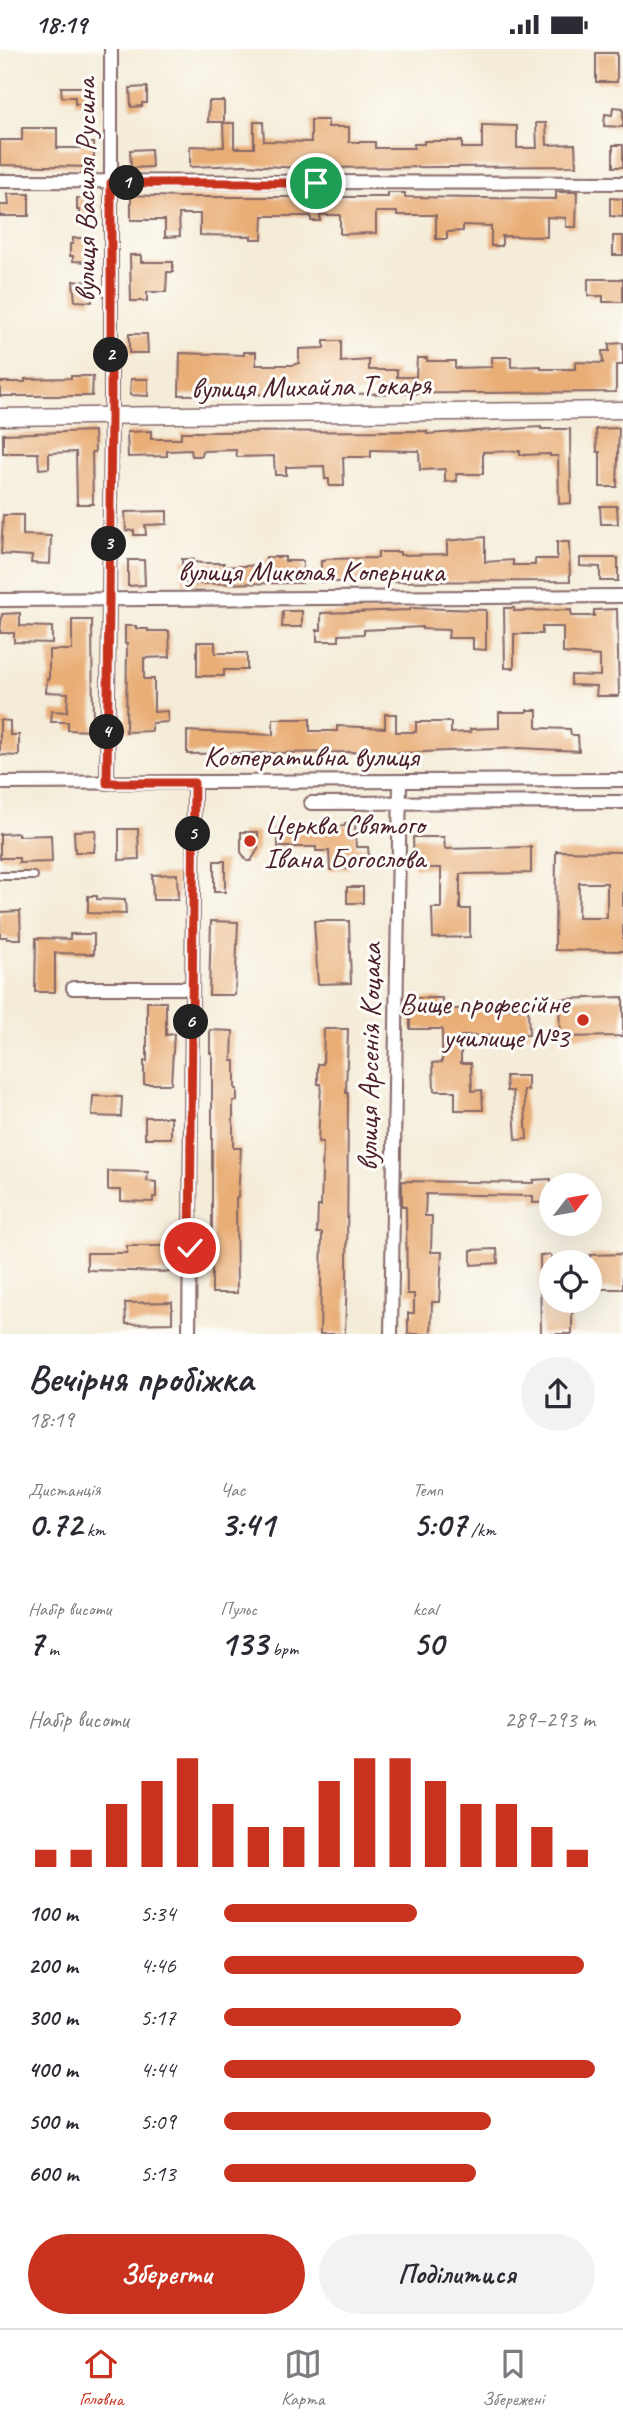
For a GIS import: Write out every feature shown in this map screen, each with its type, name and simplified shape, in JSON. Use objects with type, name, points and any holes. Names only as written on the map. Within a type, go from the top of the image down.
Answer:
[{"type":"street","name":"вулиця Василя Русина","points":[[107,783],[111,49]]},
{"type":"street","points":[[0,181],[623,183]]},
{"type":"street","name":"вулиця Михайла Токаря","points":[[0,417],[623,410]]},
{"type":"street","name":"вулиця Миколая Коперника","points":[[0,600],[623,596]]},
{"type":"street","name":"Кооперативна вулиця","points":[[0,783],[623,780]]},
{"type":"street","name":"вулиця Арсенія Коцака","points":[[391,1334],[400,782]]},
{"type":"street","points":[[189,1334],[194,783]]},
{"type":"street","name":"Кооперативна вулиця","points":[[311,803],[623,802]]},
{"type":"street","points":[[74,988],[192,988]]},
{"type":"lane","points":[[0,876],[34,876]]},
{"type":"building","points":[[596,53],[617,53],[617,82],[596,82]]},
{"type":"building","points":[[61,87],[94,87],[94,104],[75,104],[75,97],[62,97]]},
{"type":"building","points":[[147,87],[147,103],[131,107],[130,88]]},
{"type":"building","points":[[209,101],[224,101],[224,122],[208,122]]},
{"type":"building","points":[[613,107],[623,108],[623,127],[604,126],[605,114],[612,115]]},
{"type":"building","points":[[311,120],[328,120],[328,127],[349,127],[349,142],[375,142],[375,148],[414,148],[414,144],[424,144],[424,141],[462,141],[462,148],[482,148],[482,125],[517,126],[517,148],[537,148],[536,123],[546,123],[547,145],[575,144],[576,166],[190,167],[190,146],[224,147],[223,123],[234,123],[234,148],[254,148],[254,122],[263,122],[264,141],[311,142]]},
{"type":"building","points":[[22,128],[57,128],[57,148],[80,148],[80,143],[94,143],[94,167],[0,165],[0,140],[22,140]]},
{"type":"building","points":[[613,145],[623,145],[623,167],[613,167]]},
{"type":"building","points":[[151,149],[152,167],[131,168],[130,150]]},
{"type":"building","points":[[556,192],[577,192],[576,227],[566,227],[566,218],[547,217],[547,237],[502,236],[502,246],[491,246],[491,226],[463,225],[463,231],[447,232],[447,239],[436,239],[436,215],[397,215],[397,212],[376,212],[376,233],[340,234],[340,215],[320,215],[320,221],[311,221],[311,216],[263,216],[262,239],[251,239],[251,236],[200,235],[200,214],[179,214],[180,236],[165,237],[165,220],[131,220],[131,195],[388,197],[388,193],[405,193],[405,197],[556,199]]},
{"type":"building","points":[[8,194],[29,194],[29,216],[0,216],[0,205],[9,205]]},
{"type":"building","points":[[77,198],[94,199],[93,217],[80,217]]},
{"type":"building","points":[[610,198],[623,199],[623,217],[610,216]]},
{"type":"building","points":[[613,236],[623,236],[623,255],[613,255]]},
{"type":"building","points":[[73,238],[94,238],[93,262],[73,261],[70,244],[73,244]]},
{"type":"building","points":[[130,255],[141,255],[141,262],[173,262],[173,272],[167,272],[166,292],[147,292],[147,301],[131,301]]},
{"type":"building","points":[[588,279],[623,279],[623,302],[603,302],[603,296],[588,296]]},
{"type":"building","points":[[73,281],[93,282],[92,302],[75,301]]},
{"type":"building","points":[[129,334],[147,334],[148,353],[129,353]]},
{"type":"building","points":[[324,341],[341,341],[341,362],[369,360],[369,370],[397,370],[397,377],[416,377],[417,358],[427,358],[427,361],[455,361],[455,368],[492,367],[492,357],[511,357],[511,367],[575,369],[575,362],[603,363],[602,351],[609,351],[609,344],[623,343],[623,365],[616,365],[616,392],[179,395],[180,353],[244,355],[244,352],[256,352],[256,365],[293,365],[299,363],[299,349],[324,348]]},
{"type":"building","points":[[93,376],[92,396],[0,396],[0,382],[25,382],[25,379]]},
{"type":"building","points":[[131,379],[148,379],[148,396],[130,395]]},
{"type":"building","points":[[541,427],[570,429],[571,503],[559,504],[558,456],[550,454],[520,455],[520,451],[483,452],[483,474],[456,474],[457,481],[445,482],[445,469],[420,470],[419,451],[371,450],[371,457],[343,457],[344,486],[329,486],[329,479],[325,479],[324,466],[286,467],[286,475],[275,475],[274,456],[237,457],[236,450],[202,451],[202,456],[192,456],[191,450],[167,451],[167,456],[128,457],[127,432],[151,431],[151,439],[181,439],[181,432],[427,431],[427,434]]},
{"type":"building","points":[[619,428],[617,487],[600,487],[600,452],[597,452],[596,429]]},
{"type":"building","points":[[94,431],[93,504],[77,504],[76,452],[49,453],[49,468],[39,469],[38,453],[3,453],[3,434]]},
{"type":"building","points":[[600,506],[617,506],[618,524],[601,524]]},
{"type":"building","points":[[167,511],[167,524],[145,525],[146,535],[134,535],[134,530],[126,531],[125,512]]},
{"type":"building","points":[[3,515],[23,515],[23,535],[51,536],[50,564],[31,563],[32,556],[1,554]]},
{"type":"building","points":[[485,537],[485,562],[513,560],[513,565],[535,565],[535,559],[557,559],[557,542],[569,542],[570,581],[321,582],[321,561],[325,559],[378,558],[378,552],[400,552],[400,555],[447,554],[447,541]]},
{"type":"building","points":[[266,557],[303,561],[302,583],[183,584],[182,559],[194,559],[194,562],[201,563],[224,563],[224,567],[266,565]]},
{"type":"building","points":[[580,558],[618,558],[618,581],[600,581],[600,567],[580,566]]},
{"type":"building","points":[[128,560],[144,560],[145,585],[128,586]]},
{"type":"building","points":[[410,608],[486,610],[486,650],[473,649],[473,638],[448,638],[449,630],[422,627],[364,630],[364,634],[339,635],[339,641],[317,641],[317,630],[321,630],[321,613]]},
{"type":"building","points":[[504,608],[514,608],[514,611],[571,610],[571,616],[594,616],[594,610],[617,609],[619,696],[596,696],[597,686],[571,685],[571,675],[600,676],[600,656],[563,653],[563,627],[542,627],[542,634],[514,634],[514,668],[505,668]]},
{"type":"building","points":[[283,611],[302,611],[302,627],[282,627]]},
{"type":"building","points":[[20,613],[20,626],[52,627],[52,643],[14,642],[14,633],[0,633],[2,614]]},
{"type":"building","points":[[72,620],[92,620],[93,731],[68,730],[68,722],[51,722],[52,711],[67,712],[68,693],[46,692],[47,679],[49,680],[49,650],[72,650]]},
{"type":"building","points":[[125,626],[136,626],[136,629],[148,631],[169,631],[170,657],[144,658],[144,679],[154,679],[154,712],[167,711],[168,722],[152,723],[152,731],[126,732]]},
{"type":"building","points":[[197,642],[215,642],[215,653],[247,653],[247,670],[224,670],[224,676],[197,676]]},
{"type":"building","points":[[537,710],[537,728],[570,729],[571,735],[578,735],[579,751],[520,748],[377,754],[187,754],[187,731],[273,735],[273,719],[310,719],[310,731],[337,731],[337,726],[385,728],[385,714],[396,714],[396,732],[416,732],[416,722],[451,722],[451,733],[499,728],[499,712]]},
{"type":"building","points":[[0,720],[10,721],[10,735],[19,735],[19,756],[0,755]]},
{"type":"building","points":[[345,823],[355,823],[356,847],[368,847],[369,858],[352,859],[352,868],[330,870],[329,851],[316,851],[316,847],[278,847],[278,828],[345,826]]},
{"type":"building","points":[[119,829],[138,829],[139,859],[119,860]]},
{"type":"building","points":[[96,830],[94,852],[75,852],[74,831]]},
{"type":"building","name":"Церква Святого Івана Богослова","points":[[241,832],[258,832],[258,849],[251,861],[247,861],[241,852]]},
{"type":"building","points":[[18,833],[18,836],[51,835],[52,862],[19,863],[19,858],[0,858],[0,834]]},
{"type":"building","points":[[413,837],[444,837],[445,849],[531,847],[531,873],[460,874],[460,909],[470,909],[470,937],[433,938],[432,908],[441,908],[441,868],[414,868]]},
{"type":"building","points":[[556,851],[623,852],[623,951],[555,950]],"holes":[[[579,883],[607,883],[607,918],[578,918]]]},
{"type":"building","points":[[214,861],[225,861],[225,892],[214,892]]},
{"type":"building","points":[[177,874],[178,900],[153,900],[152,875]]},
{"type":"building","points":[[347,887],[363,887],[363,903],[347,903]]},
{"type":"building","points":[[88,896],[125,900],[126,914],[88,913]]},
{"type":"building","points":[[20,911],[21,939],[0,937],[0,912]]},
{"type":"building","points":[[211,921],[238,922],[235,995],[209,995]]},
{"type":"building","points":[[314,921],[349,921],[351,983],[318,984]]},
{"type":"building","points":[[70,934],[94,934],[94,954],[55,953],[55,992],[35,992],[36,938],[70,939]]},
{"type":"building","points":[[623,997],[623,1036],[560,1037],[559,999]]},
{"type":"building","points":[[410,998],[442,998],[442,1009],[528,1009],[529,1035],[461,1036],[461,1063],[471,1063],[472,1091],[482,1090],[483,1110],[455,1110],[455,1091],[434,1091],[433,1063],[442,1062],[442,1029],[410,1029]]},
{"type":"building","points":[[147,1002],[166,1002],[166,1035],[174,1034],[171,1084],[144,1084],[144,1061],[147,1061]]},
{"type":"building","points":[[324,1029],[348,1029],[345,1334],[320,1334],[322,1233],[317,1233],[318,1206],[321,1206],[323,1142],[318,1142],[321,1084],[318,1084],[318,1064],[323,1064]]},
{"type":"building","points":[[210,1030],[233,1031],[232,1061],[235,1061],[237,1101],[233,1101],[233,1148],[241,1148],[236,1198],[237,1293],[212,1293]]},
{"type":"building","points":[[506,1076],[528,1076],[528,1090],[524,1090],[527,1139],[516,1140],[513,1091],[507,1091]]},
{"type":"building","points":[[93,1096],[122,1097],[121,1117],[92,1116]]},
{"type":"building","points":[[145,1117],[171,1117],[171,1138],[145,1138]]},
{"type":"building","points":[[108,1171],[148,1172],[147,1181],[156,1182],[156,1197],[153,1197],[153,1202],[121,1201],[121,1190],[108,1190]]},
{"type":"building","points":[[533,1180],[539,1180],[539,1203],[533,1203],[533,1196],[426,1194],[425,1216],[432,1216],[431,1252],[442,1252],[439,1302],[432,1302],[431,1334],[408,1334],[408,1313],[414,1313],[414,1294],[407,1294],[406,1207],[402,1207],[402,1181],[533,1183]]},
{"type":"building","points":[[127,1246],[170,1246],[170,1272],[87,1270],[87,1253],[127,1253]]},
{"type":"building","points":[[497,1249],[498,1263],[471,1265],[471,1250]]},
{"type":"building","points":[[623,1254],[623,1289],[602,1289],[602,1255]]},
{"type":"building","points":[[172,1302],[172,1323],[126,1324],[125,1303]]},
{"type":"building","points":[[541,1313],[572,1313],[572,1334],[541,1334]]},
{"type":"place","name":"Церква Святого Івана Богослова","points":[[250,841]]},
{"type":"place","name":"Вище професійне училище №3","points":[[583,1020]]},
{"type":"route","points":[[190,1248],[194,783],[107,783],[111,183],[316,183]]}]
